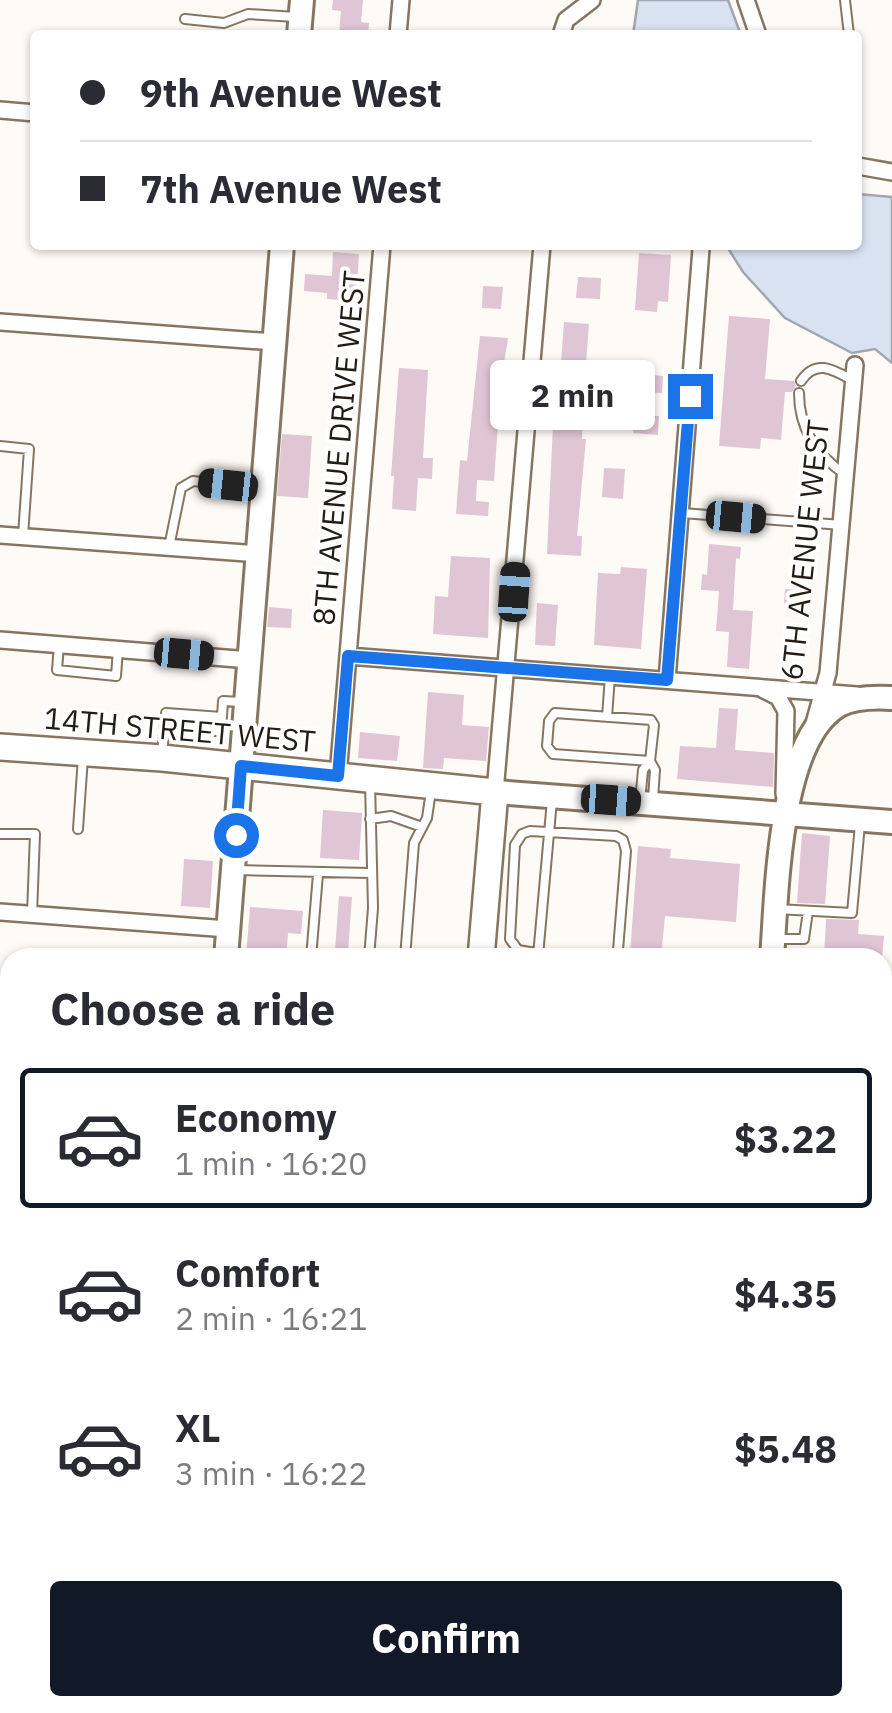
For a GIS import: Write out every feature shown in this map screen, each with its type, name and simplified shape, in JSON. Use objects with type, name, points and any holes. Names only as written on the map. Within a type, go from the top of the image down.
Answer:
[{"type":"main road","name":"14TH STREET WEST","points":[[0,746],[162,758],[495,792]]},
{"type":"main road","points":[[481,948],[495,792]]},
{"type":"street","points":[[398,30],[401,0]]},
{"type":"street","points":[[562,30],[569,16],[592,0]]},
{"type":"street","points":[[746,0],[756,30]]},
{"type":"street","points":[[0,110],[30,113]]},
{"type":"street","points":[[862,167],[892,172]]},
{"type":"street","points":[[227,948],[282,250]]},
{"type":"street","name":"8TH AVENUE DRIVE WEST","points":[[338,776],[382,250]]},
{"type":"street","points":[[495,792],[542,250]]},
{"type":"street","points":[[667,680],[701,250]]},
{"type":"street","points":[[0,322],[274,342]]},
{"type":"street","name":"6TH AVENUE WEST","points":[[784,814],[828,674],[854,373]]},
{"type":"street","points":[[0,535],[258,554]]},
{"type":"street","points":[[0,640],[250,660]]},
{"type":"street","points":[[348,656],[889,698]]},
{"type":"street","name":"6TH AVENUE WEST","points":[[754,686],[778,697],[786,711],[784,814],[773,948]]},
{"type":"street","name":"6TH AVENUE WEST","points":[[809,740],[823,718],[840,704],[856,699],[889,698]]},
{"type":"street","name":"14TH STREET WEST","points":[[495,792],[892,822]]},
{"type":"street","points":[[0,912],[228,929]]},
{"type":"lane","points":[[844,0],[848,30]]},
{"type":"lane","points":[[185,19],[224,23],[248,14],[300,17]]},
{"type":"lane","points":[[801,382],[814,367],[854,373]]},
{"type":"lane","points":[[800,393],[802,420],[810,438],[822,456],[846,475]]},
{"type":"lane","points":[[0,446],[29,449],[23,536]]},
{"type":"lane","points":[[170,547],[181,488],[185,485],[193,481],[264,488]]},
{"type":"lane","points":[[680,513],[842,526]]},
{"type":"lane","points":[[58,645],[57,670],[116,676],[118,650]]},
{"type":"lane","points":[[607,717],[610,676]]},
{"type":"lane","points":[[212,731],[220,732],[223,701],[246,703]]},
{"type":"lane","points":[[162,758],[166,713],[222,716]]},
{"type":"lane","points":[[646,803],[655,770],[650,762],[654,725],[651,720],[551,715],[549,752],[650,762]]},
{"type":"lane","points":[[164,728],[192,730]]},
{"type":"lane","points":[[78,829],[84,752]]},
{"type":"lane","points":[[370,779],[373,908],[370,948]]},
{"type":"lane","points":[[406,948],[414,843],[427,818],[432,786]]},
{"type":"lane","points":[[539,948],[552,796]]},
{"type":"lane","points":[[370,819],[391,816],[422,827]]},
{"type":"lane","points":[[776,909],[852,913],[860,820]]},
{"type":"lane","points":[[517,948],[510,938],[517,839],[522,834],[550,831],[616,836],[624,840],[618,948]]},
{"type":"lane","points":[[0,834],[35,834],[32,914]]},
{"type":"lane","points":[[233,870],[370,873]]},
{"type":"lane","points":[[312,948],[318,874]]},
{"type":"lane","points":[[773,948],[804,939],[808,911]]},
{"type":"water","points":[[638,0],[728,0],[739,30],[634,30]]},
{"type":"water","points":[[862,194],[892,197],[892,363],[875,349],[852,353],[785,318],[743,272],[729,250],[862,250]]},
{"type":"building","points":[[333,0],[363,0],[361,22],[369,23],[368,30],[339,30],[341,11],[332,10]]},
{"type":"building","points":[[333,252],[359,254],[356,301],[327,299],[327,293],[304,291],[305,274],[332,276]]},
{"type":"building","points":[[639,253],[671,255],[668,302],[658,301],[657,312],[635,310]]},
{"type":"building","points":[[578,277],[601,278],[600,299],[576,298]]},
{"type":"building","points":[[483,286],[503,287],[501,309],[482,308]]},
{"type":"building","points":[[729,316],[770,319],[765,379],[794,381],[796,386],[792,392],[785,392],[781,440],[761,438],[760,449],[719,446]]},
{"type":"building","points":[[564,322],[589,324],[582,439],[586,439],[577,536],[582,536],[581,556],[547,554],[554,403],[558,404]]},
{"type":"building","points":[[480,336],[508,338],[494,481],[477,480],[476,501],[489,502],[488,516],[456,514],[460,460],[467,461]]},
{"type":"building","points":[[624,362],[653,364],[652,375],[663,376],[662,393],[623,391]]},
{"type":"building","points":[[399,368],[428,370],[423,458],[433,458],[432,479],[418,478],[416,511],[392,509]]},
{"type":"building","points":[[634,415],[659,416],[658,435],[633,433]]},
{"type":"building","points":[[282,434],[312,436],[308,498],[277,496]]},
{"type":"building","points":[[604,468],[625,469],[623,499],[602,497]]},
{"type":"building","points":[[709,544],[741,547],[740,559],[736,558],[733,610],[753,611],[749,669],[727,667],[729,632],[716,631],[719,591],[701,590],[702,574],[707,575]]},
{"type":"building","points":[[451,556],[490,558],[488,638],[433,634],[435,596],[448,597]]},
{"type":"building","points":[[621,567],[647,569],[641,649],[594,645],[598,573],[620,574]]},
{"type":"building","points":[[785,589],[810,591],[809,605],[784,603]]},
{"type":"building","points":[[537,603],[558,605],[555,646],[535,645]]},
{"type":"building","points":[[269,607],[292,609],[291,628],[267,627]]},
{"type":"building","points":[[428,692],[464,695],[462,725],[489,727],[486,761],[444,758],[443,769],[423,768]]},
{"type":"building","points":[[719,708],[738,709],[735,750],[774,753],[773,787],[677,779],[680,746],[716,748]]},
{"type":"building","points":[[360,732],[400,736],[397,761],[358,758]]},
{"type":"building","points":[[323,810],[362,813],[359,860],[320,858]]},
{"type":"building","points":[[802,833],[830,836],[825,904],[797,903]]},
{"type":"building","points":[[638,846],[671,849],[670,858],[740,864],[736,922],[665,916],[662,948],[630,948]]},
{"type":"building","points":[[184,859],[213,861],[210,908],[181,906]]},
{"type":"building","points":[[339,896],[352,897],[348,948],[335,948]]},
{"type":"building","points":[[250,907],[303,911],[301,934],[288,933],[287,948],[247,948]]},
{"type":"building","points":[[826,919],[859,920],[858,934],[884,936],[883,948],[825,948]]},
{"type":"route","points":[[236,835],[241,766],[338,776],[348,656],[667,680],[690,396]]}]
